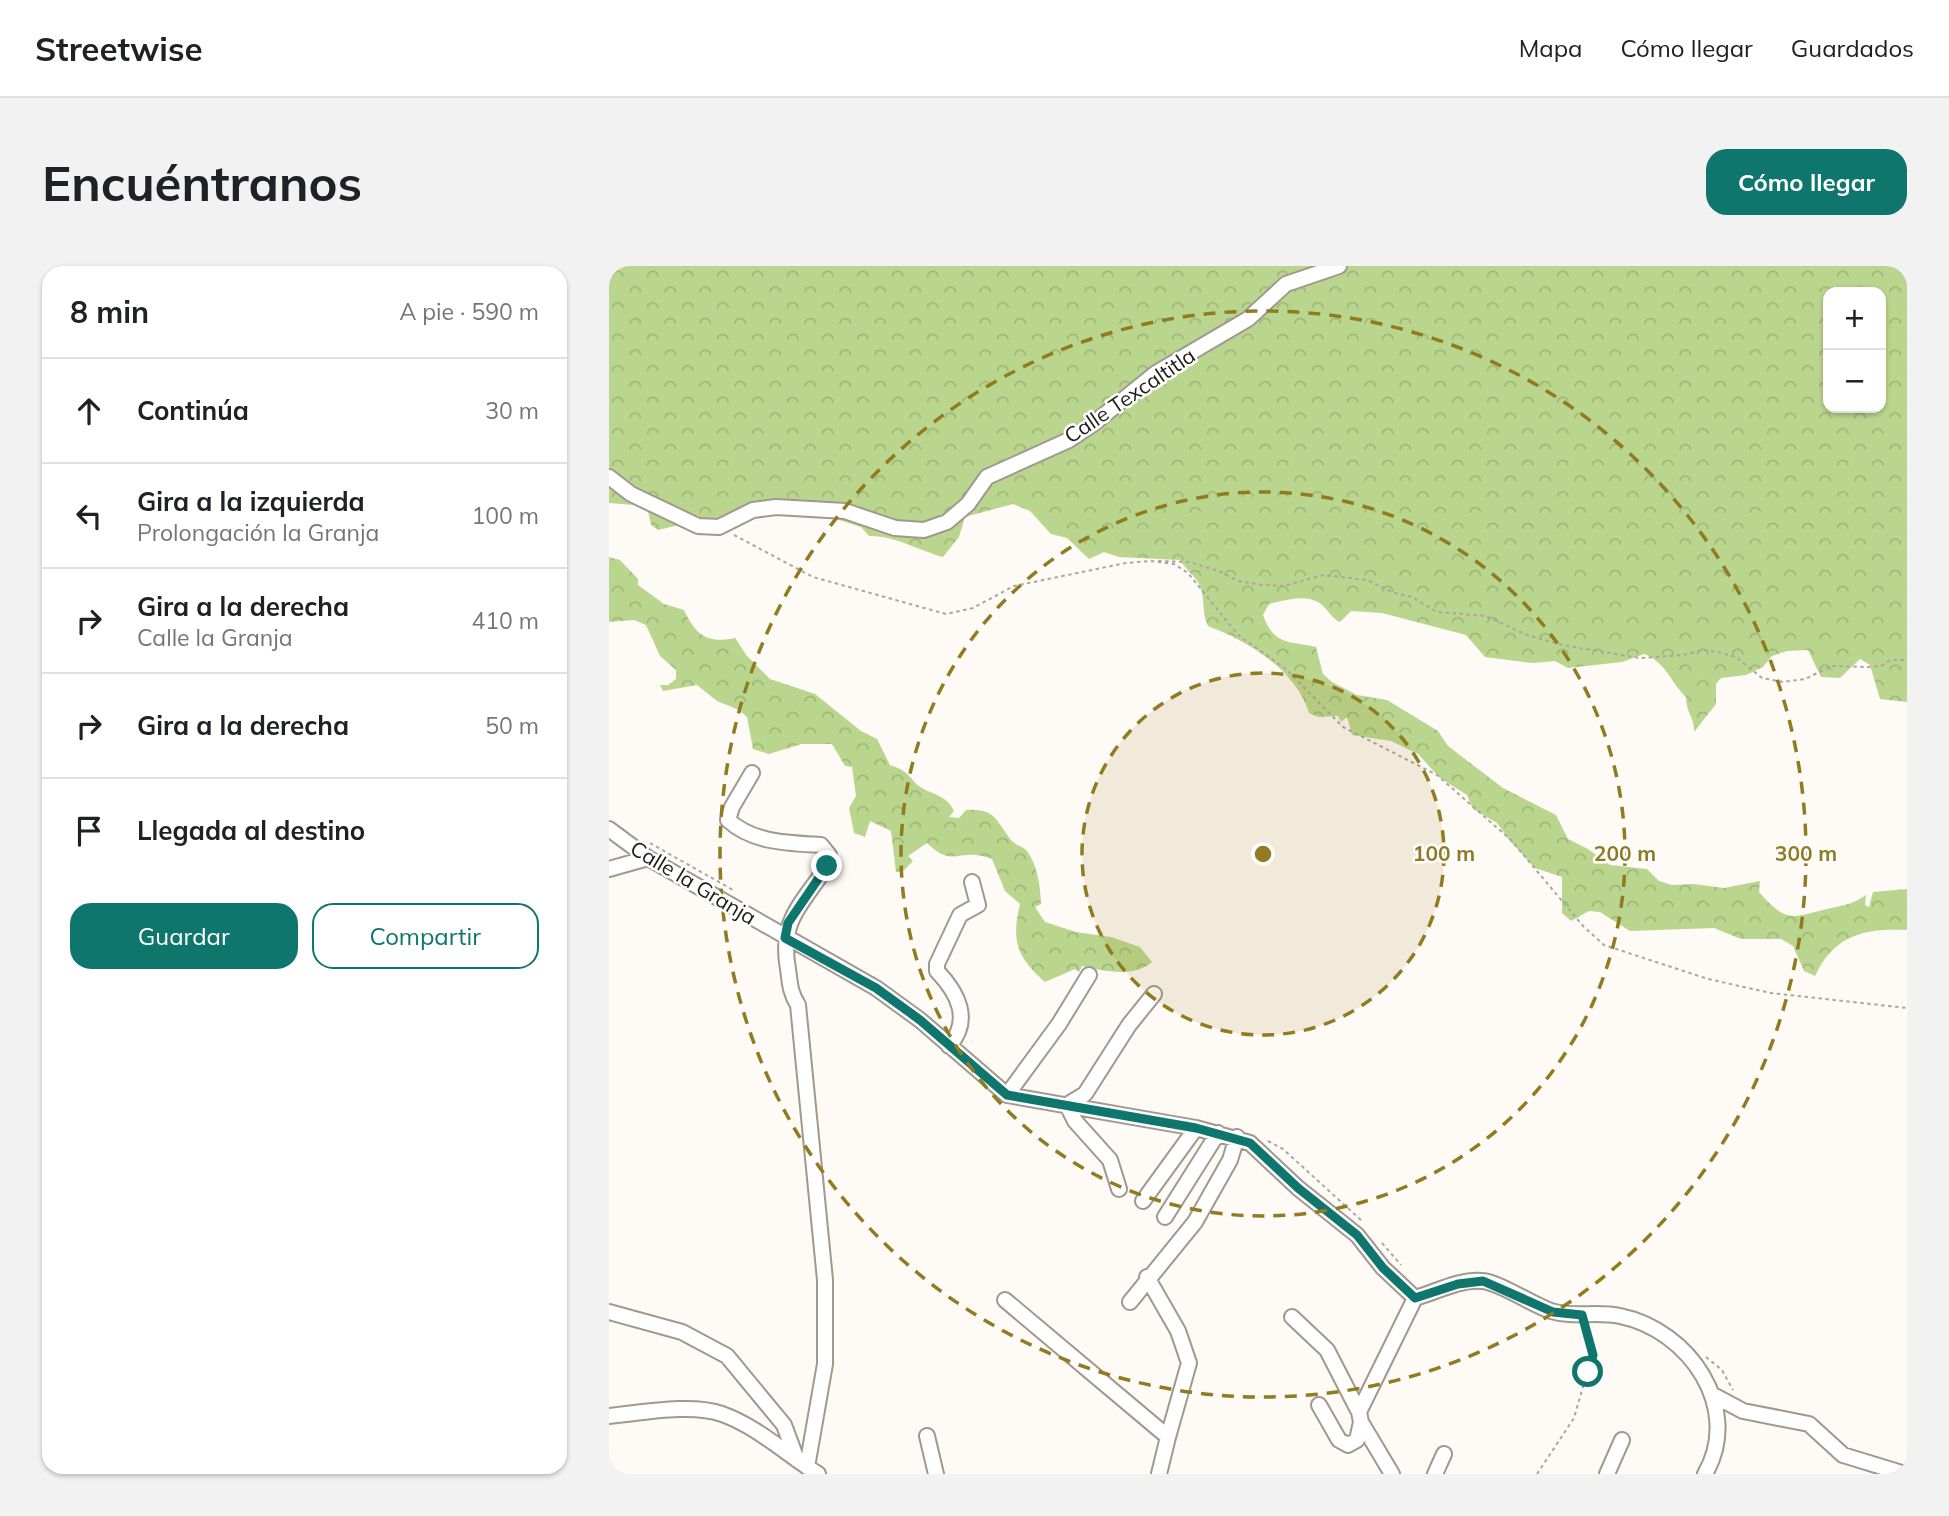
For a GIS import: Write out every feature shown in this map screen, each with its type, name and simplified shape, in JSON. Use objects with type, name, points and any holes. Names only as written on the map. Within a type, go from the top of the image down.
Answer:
[{"type":"street","name":"Calle Texcaltitla","points":[[719,527],[753,510],[776,507],[845,511],[909,531],[925,530],[947,522],[968,504],[987,477],[1077,435],[1156,373],[1239,326],[1286,284],[1339,266]]},
{"type":"street","points":[[609,477],[631,494],[698,526],[719,527]]},
{"type":"street","points":[[752,773],[732,807],[728,820],[740,831],[779,843],[821,845],[829,855],[827,866],[788,923],[785,938],[791,995],[798,1005],[825,1280],[825,1364],[807,1467]]},
{"type":"street","name":"Calle la Granja","points":[[609,829],[648,858],[876,988],[920,1020],[1007,1095]]},
{"type":"street","points":[[609,869],[648,858]]},
{"type":"street","points":[[949,1046],[961,1028],[961,1008],[953,988],[937,971],[937,964],[960,915],[978,905],[972,881]]},
{"type":"street","points":[[1089,975],[1059,1024],[1007,1095],[1196,1128],[1250,1143],[1298,1188],[1357,1235],[1383,1268],[1415,1298]]},
{"type":"street","points":[[1067,1105],[1084,1094],[1129,1025],[1154,994]]},
{"type":"street","points":[[1067,1105],[1075,1121],[1110,1160],[1119,1189]]},
{"type":"street","points":[[1143,1201],[1196,1128]]},
{"type":"street","points":[[1165,1217],[1217,1133]]},
{"type":"street","points":[[1130,1302],[1147,1277],[1195,1222],[1230,1160],[1237,1138]]},
{"type":"street","points":[[1147,1277],[1178,1331],[1189,1363],[1159,1474]]},
{"type":"street","points":[[1319,1405],[1339,1440],[1349,1444],[1356,1440],[1360,1417],[1415,1298],[1458,1284],[1483,1281],[1553,1312],[1618,1315],[1638,1321],[1666,1335],[1684,1351],[1713,1395],[1719,1415],[1718,1433],[1705,1474]]},
{"type":"street","points":[[1005,1300],[1168,1437]]},
{"type":"street","points":[[609,1311],[682,1332],[727,1356],[784,1424],[807,1467]]},
{"type":"street","points":[[1292,1317],[1327,1350],[1392,1474]]},
{"type":"street","points":[[1713,1395],[1744,1411],[1809,1424],[1843,1455],[1874,1469],[1905,1474]]},
{"type":"street","points":[[609,1416],[672,1410],[720,1413],[765,1436],[807,1467]]},
{"type":"street","points":[[927,1436],[936,1474]]},
{"type":"street","points":[[1607,1474],[1622,1440]]},
{"type":"street","points":[[1435,1474],[1444,1454]]},
{"type":"path","points":[[719,527],[813,577],[946,614],[973,608],[1014,586],[1151,561],[1189,562],[1238,580],[1262,584],[1283,586],[1324,575],[1367,580],[1394,593],[1412,597],[1437,611],[1486,616],[1527,635],[1562,645],[1640,658],[1710,651],[1736,657],[1762,678],[1783,682],[1805,679],[1832,666],[1881,666],[1890,660],[1907,660]]},
{"type":"path","points":[[1151,561],[1174,564],[1188,573],[1238,635],[1286,669],[1343,727],[1437,775],[1511,841],[1583,926],[1604,945],[1708,979],[1771,993],[1907,1008]]},
{"type":"path","points":[[1537,1474],[1574,1418],[1593,1355],[1582,1315]]},
{"type":"green space","points":[[609,266],[1907,266],[1907,702],[1880,699],[1870,665],[1860,659],[1840,678],[1821,677],[1808,650],[1787,651],[1772,656],[1763,667],[1746,675],[1721,678],[1716,684],[1716,704],[1694,732],[1686,697],[1663,667],[1644,654],[1622,662],[1568,668],[1555,661],[1533,663],[1485,657],[1466,635],[1382,613],[1351,611],[1340,622],[1318,602],[1305,598],[1269,604],[1263,615],[1277,637],[1316,647],[1323,674],[1332,682],[1357,695],[1387,700],[1438,731],[1448,746],[1503,788],[1556,815],[1568,839],[1610,865],[1647,869],[1659,881],[1672,885],[1694,884],[1724,888],[1760,881],[1759,892],[1777,910],[1791,916],[1845,905],[1866,895],[1865,905],[1869,907],[1873,892],[1907,889],[1907,930],[1877,931],[1852,937],[1831,951],[1815,976],[1804,971],[1793,946],[1781,939],[1741,939],[1714,928],[1630,931],[1600,912],[1589,911],[1571,921],[1562,913],[1562,877],[1535,868],[1497,823],[1473,809],[1467,795],[1440,778],[1418,754],[1391,741],[1352,735],[1347,717],[1341,722],[1338,716],[1318,717],[1309,713],[1293,683],[1269,659],[1239,640],[1208,626],[1200,587],[1180,560],[1119,557],[1104,552],[1089,559],[1067,538],[1051,534],[1030,511],[1013,504],[965,517],[959,537],[943,557],[896,540],[869,536],[861,527],[836,519],[822,509],[793,509],[760,502],[710,524],[679,525],[658,530],[651,525],[647,506],[609,503]]},
{"type":"green space","points":[[609,557],[620,560],[638,579],[638,585],[664,604],[684,610],[693,626],[703,636],[717,640],[735,638],[747,656],[770,679],[815,694],[861,731],[877,739],[890,765],[948,802],[954,811],[949,817],[959,818],[966,810],[977,810],[995,818],[1013,842],[1026,850],[1034,863],[1041,897],[1041,904],[1035,907],[1045,922],[1076,932],[1111,937],[1140,947],[1152,962],[1127,972],[1082,966],[1079,972],[1075,969],[1045,982],[1022,956],[1016,928],[1020,904],[1005,891],[992,859],[971,855],[944,855],[927,843],[908,856],[913,861],[902,872],[896,872],[891,831],[870,821],[865,837],[854,833],[849,808],[856,796],[852,767],[845,766],[832,744],[802,744],[769,754],[753,749],[747,717],[739,710],[717,701],[697,685],[663,691],[660,685],[668,685],[676,679],[676,670],[660,656],[646,625],[634,620],[609,622]]},
{"type":"route","points":[[827,866],[788,923],[785,938],[876,988],[920,1020],[1007,1095],[1196,1128],[1250,1143],[1329,1215],[1357,1235],[1383,1268],[1415,1298],[1458,1284],[1483,1281],[1553,1312],[1582,1315],[1593,1355],[1588,1372]]}]
